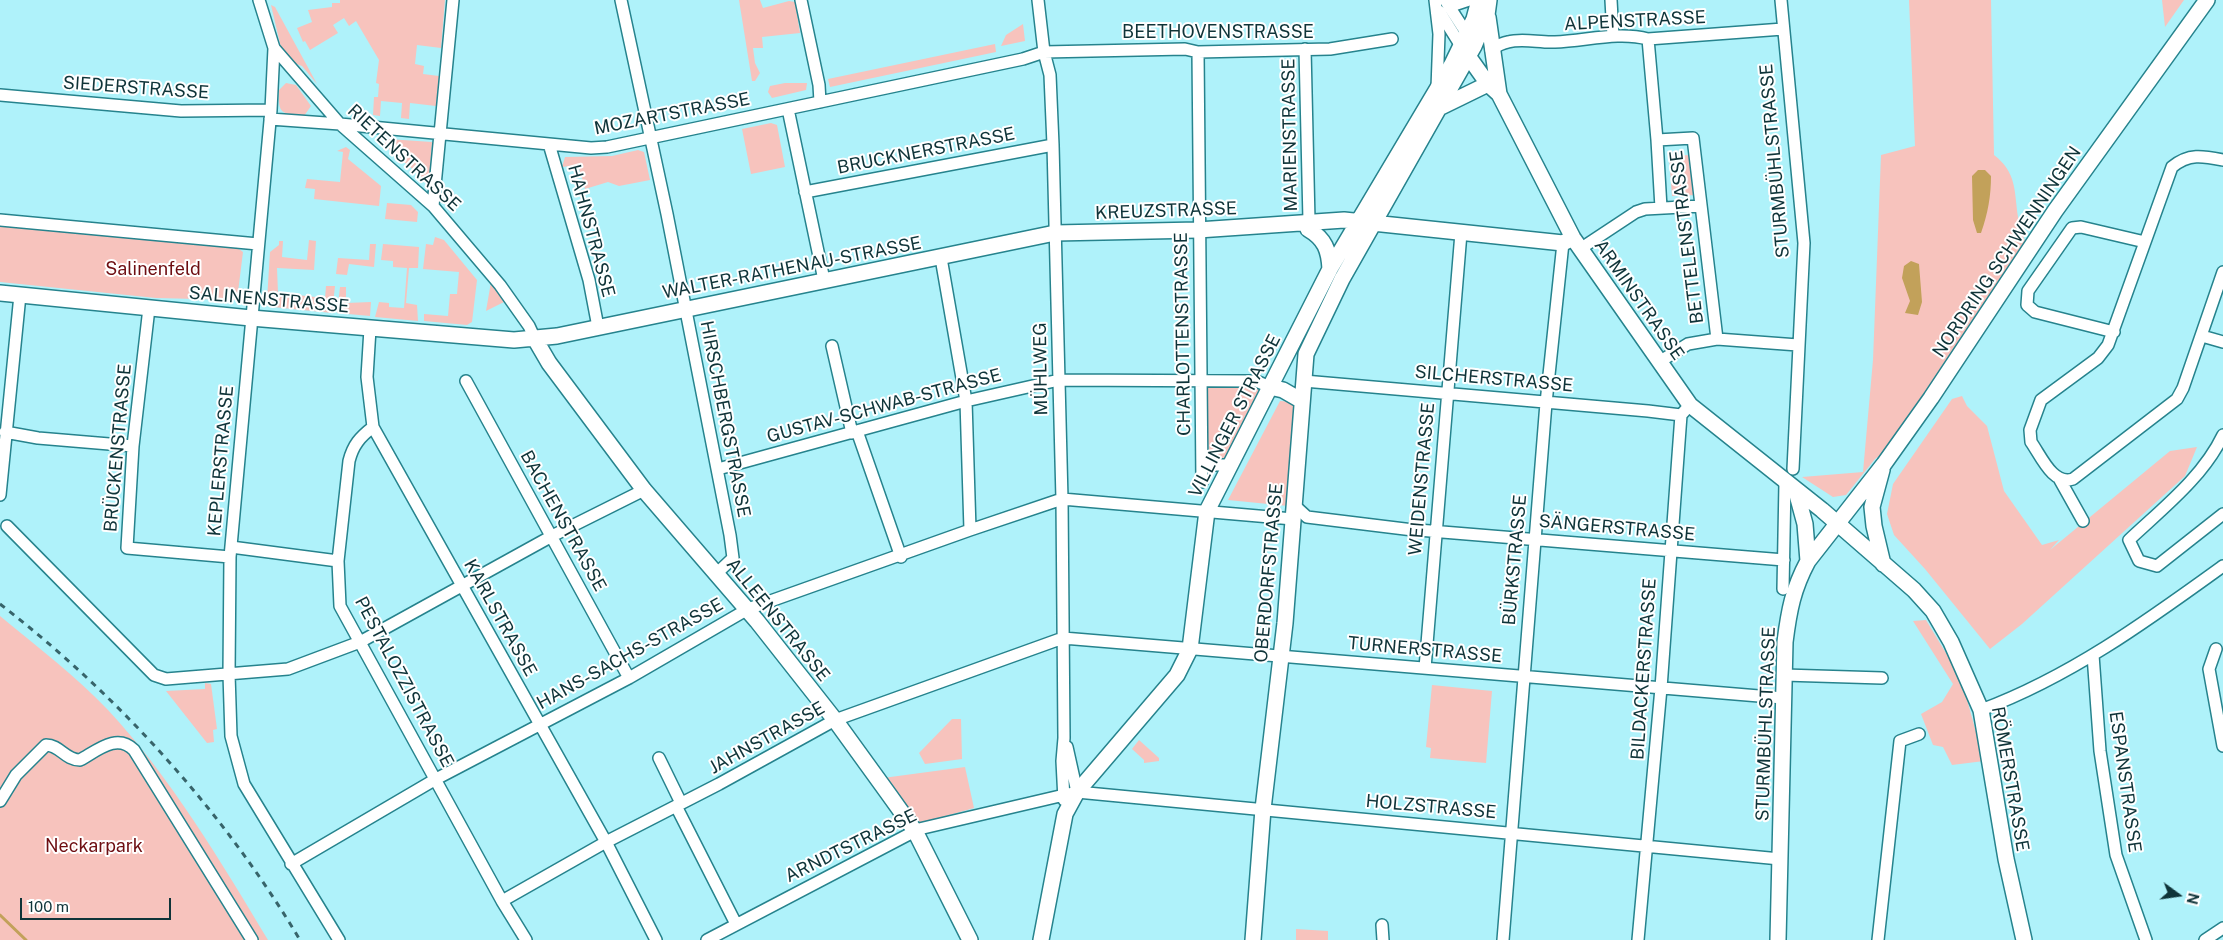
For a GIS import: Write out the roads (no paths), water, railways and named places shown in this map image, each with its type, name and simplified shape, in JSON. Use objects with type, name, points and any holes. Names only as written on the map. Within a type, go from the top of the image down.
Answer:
[{"type":"street","name":"RIETENSTRASSE","points":[[259,0],[274,48],[340,124],[433,206],[500,284],[529,326],[535,339]]},
{"type":"street","points":[[433,206],[453,0]]},
{"type":"street","name":"HIRSCHBERGSTRASSE","points":[[621,0],[686,308],[718,468],[733,558],[716,574]]},
{"type":"street","points":[[801,0],[819,85],[820,102]]},
{"type":"street","name":"MÜHLWEG","points":[[1038,0],[1044,52],[1050,75],[1053,145],[1062,499],[1064,738],[1062,761],[1071,793]]},
{"type":"street","points":[[1446,0],[1456,4],[1469,0]]},
{"type":"street","points":[[1446,0],[1468,46]]},
{"type":"street","name":"VILLINGER STRASSE","points":[[1366,224],[1437,89],[1468,46],[1479,0]]},
{"type":"street","points":[[1611,0],[1613,36]]},
{"type":"street","name":"STURMBÜHLSTRASSE","points":[[1781,0],[1804,243],[1793,469]]},
{"type":"street","name":"NORDRING SCHWENNINGEN","points":[[1837,524],[1884,464],[1969,343],[2055,211],[2207,0]]},
{"type":"street","points":[[1436,5],[1468,46]]},
{"type":"street","points":[[1436,5],[1439,34],[1437,89]]},
{"type":"street","name":"VILLINGER STRASSE","points":[[1041,940],[1065,814],[1071,793],[1102,765],[1178,675],[1190,649],[1207,511],[1330,269],[1366,224],[1441,107],[1468,46],[1488,7]]},
{"type":"street","name":"ARMINSTRASSE","points":[[1488,7],[1494,84]]},
{"type":"street","name":"ALPENSTRASSE","points":[[1491,50],[1500,44],[1511,41],[1555,42],[1613,36],[1637,36],[1648,40],[1783,29]]},
{"type":"street","name":"BEETHOVENSTRASSE","points":[[1044,52],[1185,49],[1198,52],[1330,49],[1392,39]]},
{"type":"street","name":"BETTELENSTRASSE","points":[[1648,40],[1661,208]]},
{"type":"street","name":"ARMINSTRASSE","points":[[1468,46],[1494,84],[1572,243],[1659,362],[1686,410],[1791,486],[1837,524]]},
{"type":"street","name":"KEPLERSTRASSE","points":[[274,48],[270,115],[231,552],[229,674],[231,736],[242,778],[291,864],[339,940]]},
{"type":"street","name":"MARIENSTRASSE","points":[[1306,49],[1308,225]]},
{"type":"street","name":"MOZARTSTRASSE","points":[[270,115],[340,124],[591,148],[788,109],[1023,59],[1044,52]]},
{"type":"street","name":"CHARLOTTENSTRASSE","points":[[1198,52],[1198,230],[1202,482]]},
{"type":"street","points":[[1441,107],[1494,84]]},
{"type":"street","name":"SIEDERSTRASSE","points":[[0,95],[181,111],[270,115]]},
{"type":"street","points":[[788,109],[824,280]]},
{"type":"street","name":"BETTELENSTRASSE","points":[[1657,140],[1693,138],[1717,338]]},
{"type":"street","name":"HAHNSTRASSE","points":[[549,144],[589,280],[598,327]]},
{"type":"street","name":"BRUCKNERSTRASSE","points":[[806,192],[1053,145]]},
{"type":"street","points":[[2223,160],[2191,156],[2184,158],[2172,167],[2114,332],[2103,353],[2048,394],[2039,404],[2030,430],[2031,442],[2056,478],[2063,481],[2073,479],[2172,405],[2183,388],[2223,272]]},
{"type":"street","points":[[1572,243],[1636,212],[1661,208],[1701,206]]},
{"type":"street","points":[[0,220],[258,244]]},
{"type":"street","name":"KREUZSTRASSE","points":[[1055,233],[1198,230],[1308,225],[1344,220],[1461,234],[1572,243]]},
{"type":"street","name":"OBERDORFSTRASSE","points":[[1253,940],[1263,809],[1282,655],[1306,354],[1366,224]]},
{"type":"street","points":[[1308,225],[1320,237],[1329,251],[1330,269]]},
{"type":"street","points":[[2114,332],[2035,312],[2027,305],[2028,291],[2072,228],[2081,226],[2145,242]]},
{"type":"street","name":"WALTER-RATHENAU-STRASSE","points":[[535,339],[941,258],[1055,233]]},
{"type":"street","name":"WEIDENSTRASSE","points":[[1425,668],[1461,234]]},
{"type":"street","name":"BÜRKSTRASSE","points":[[1503,940],[1546,403],[1572,243]]},
{"type":"street","points":[[941,258],[966,401],[970,530]]},
{"type":"street","name":"SALINENSTRASSE","points":[[0,293],[370,329],[514,340],[535,339]]},
{"type":"street","points":[[0,495],[20,295]]},
{"type":"street","name":"BRÜCKENSTRASSE","points":[[149,308],[133,446],[127,548],[231,552]]},
{"type":"street","name":"KARLSTRASSE","points":[[370,329],[367,377],[373,427],[606,842],[656,940]]},
{"type":"street","points":[[2202,336],[2223,342]]},
{"type":"street","points":[[1659,362],[1688,344],[1717,338],[1798,345]]},
{"type":"street","name":"ALLEENSTRASSE","points":[[535,339],[549,363],[644,490],[748,609],[835,720],[915,831],[970,940]]},
{"type":"street","points":[[832,346],[854,432],[900,557]]},
{"type":"street","name":"BACHENSTRASSE","points":[[466,380],[629,678]]},
{"type":"street","points":[[1059,380],[1256,381],[1270,388],[1283,390],[1302,401]]},
{"type":"street","name":"GUSTAV-SCHWAB-STRASSE","points":[[718,468],[966,401],[1059,380]]},
{"type":"street","name":"SILCHERSTRASSE","points":[[1304,381],[1546,403],[1686,410]]},
{"type":"street","name":"BILDACKERSTRASSE","points":[[1638,940],[1661,688],[1670,550],[1686,410]]},
{"type":"street","name":"PESTALOZZISTRASSE","points":[[373,427],[361,436],[352,448],[349,461],[338,561],[340,606],[502,901],[526,940]]},
{"type":"street","points":[[6,432],[38,438],[133,446]]},
{"type":"street","points":[[2223,435],[2200,471],[2130,540],[2139,561],[2157,566],[2223,514]]},
{"type":"street","points":[[1883,564],[1874,526],[1872,507],[1884,464]]},
{"type":"street","points":[[1202,465],[1229,465]]},
{"type":"street","points":[[2063,481],[2082,521]]},
{"type":"street","points":[[1783,588],[1791,486]]},
{"type":"street","points":[[1791,486],[1805,524],[1808,561]]},
{"type":"street","points":[[7,526],[160,678],[288,669],[360,642],[552,536],[644,490]]},
{"type":"street","name":"SÄNGERSTRASSE","points":[[1062,499],[1207,511],[1293,512],[1307,516],[1435,532],[1535,538],[1784,560]]},
{"type":"street","name":"HANS-SACHS-STRASSE","points":[[291,864],[436,779],[629,678],[748,609],[1062,499]]},
{"type":"street","name":"STURMBÜHLSTRASSE","points":[[1778,940],[1785,642],[1791,596],[1808,561],[1837,524]]},
{"type":"street","name":"RÖMERSTRASSE","points":[[1837,524],[1914,590],[1933,611],[1951,642],[1972,688],[1981,710],[2006,859],[2024,940]]},
{"type":"street","points":[[231,552],[338,561]]},
{"type":"street","points":[[1981,710],[2012,699],[2122,638],[2223,566]]},
{"type":"street","name":"TURNERSTRASSE","points":[[1063,638],[1783,698]]},
{"type":"street","name":"JAHNSTRASSE","points":[[502,901],[606,842],[679,805],[835,720],[1063,638]]},
{"type":"street","points":[[2216,649],[2209,669],[2223,746]]},
{"type":"street","name":"ESPANSTRASSE","points":[[2093,655],[2100,751],[2116,855],[2146,940]]},
{"type":"street","points":[[1784,675],[1882,678]]},
{"type":"street","points":[[1878,940],[1900,740],[1919,734]]},
{"type":"street","name":"MÜHLWEG","points":[[1064,738],[1071,765],[1071,793]]},
{"type":"street","points":[[0,801],[16,775],[46,745],[53,745],[75,760],[80,760],[115,742],[122,741],[134,750],[252,940]]},
{"type":"street","points":[[659,758],[679,805],[736,924]]},
{"type":"street","points":[[1071,765],[1086,772],[1102,765]]},
{"type":"street","name":"HOLZSTRASSE","points":[[1071,793],[1512,832],[1780,859]]},
{"type":"street","name":"ARNDTSTRASSE","points":[[707,940],[915,831],[1071,793]]},
{"type":"street","points":[[1382,925],[1383,940]]},
{"type":"street","points":[[2205,940],[2223,928]]},
{"type":"waterway","points":[[0,915],[26,940]]},
{"type":"railway","points":[[0,604],[86,677],[166,758],[203,801],[237,846],[270,892],[300,940]]},
{"type":"park label","name":"Salinenfeld","points":[[153,269]]},
{"type":"park label","name":"Neckarpark","points":[[94,846]]}]
